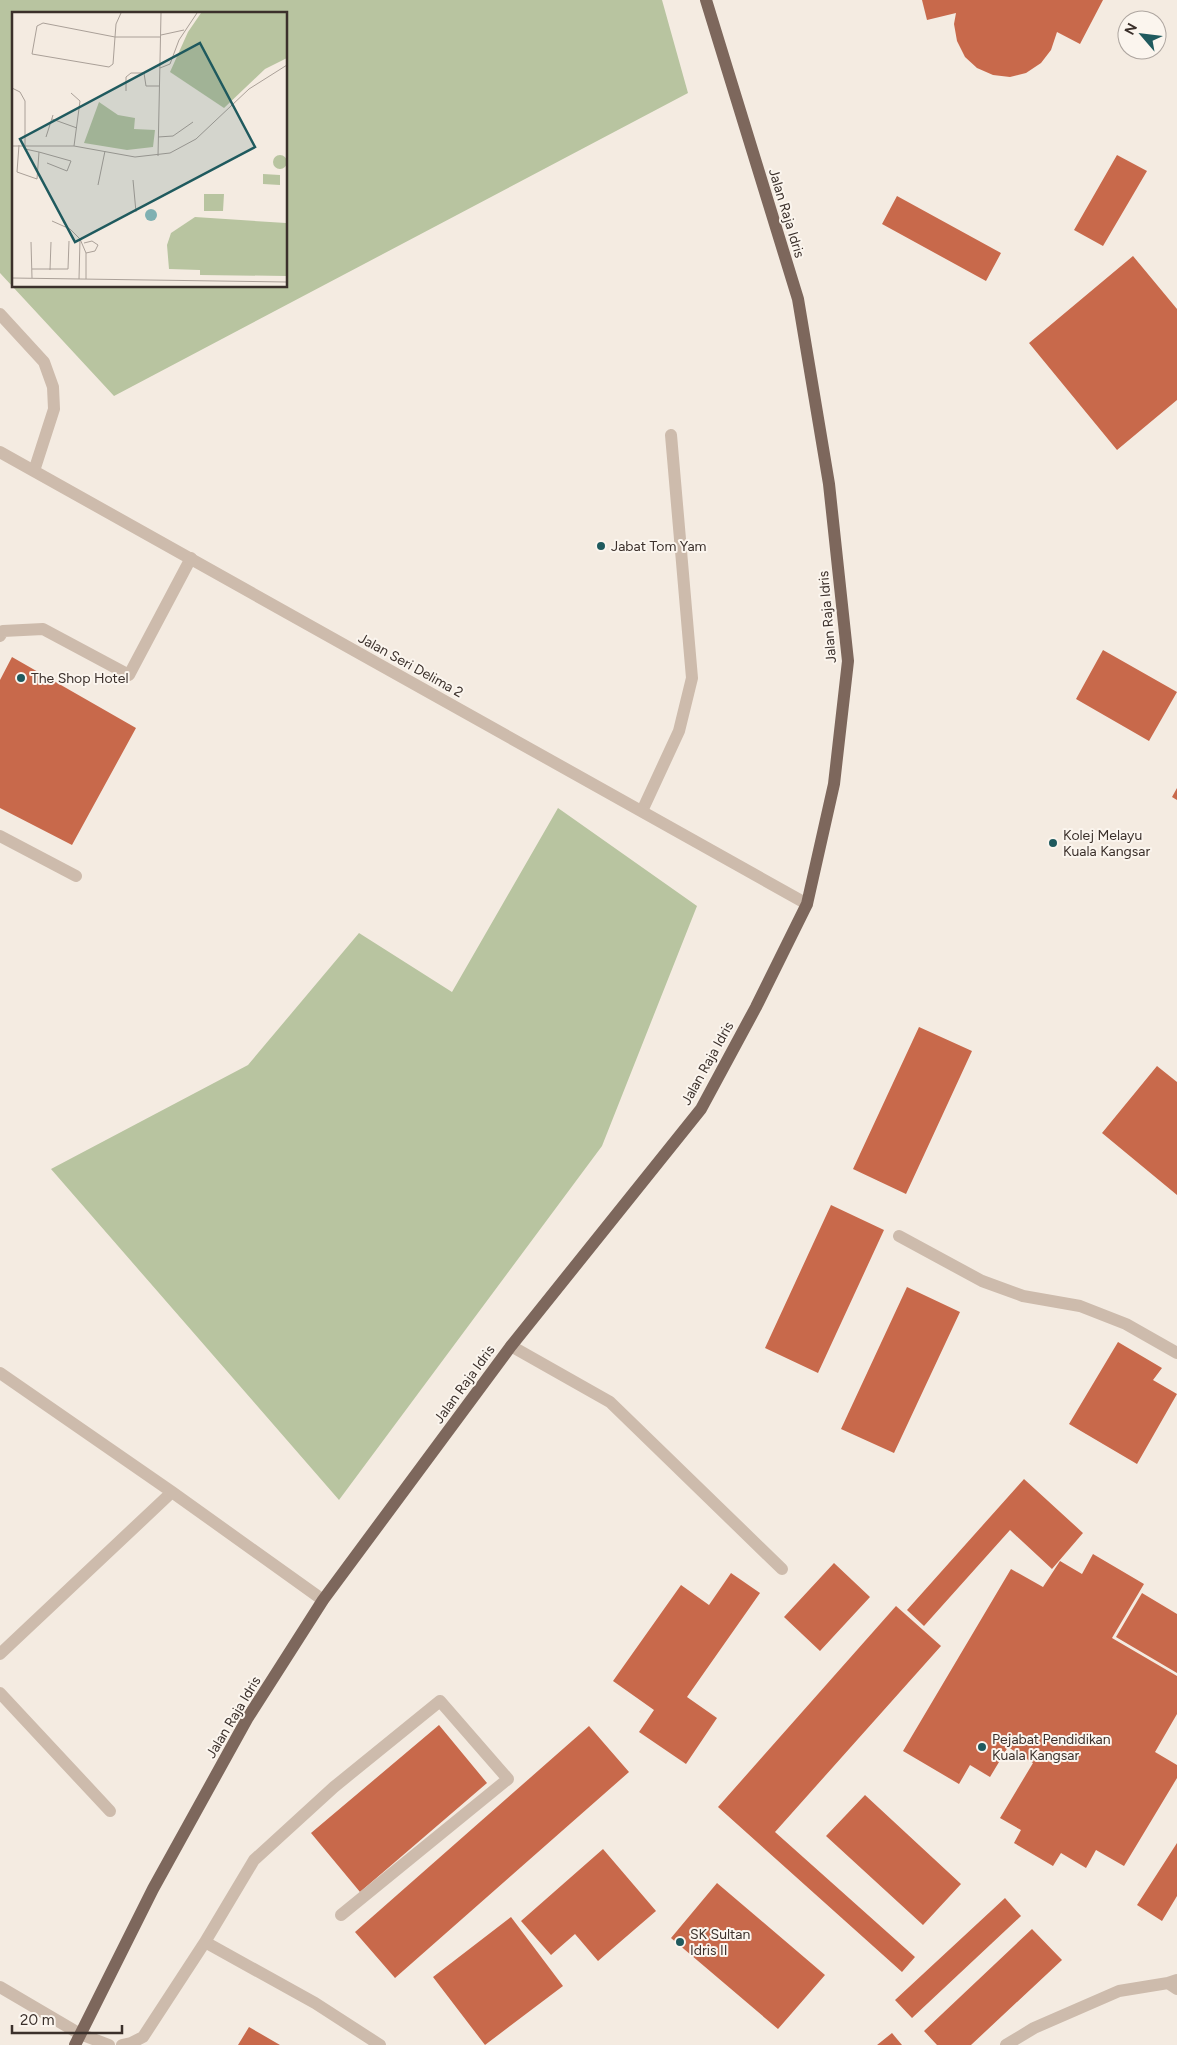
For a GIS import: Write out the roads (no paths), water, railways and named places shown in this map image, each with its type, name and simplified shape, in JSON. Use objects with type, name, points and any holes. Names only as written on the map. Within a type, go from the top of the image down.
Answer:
[{"type":"main road","name":"Jalan Raja Idris","points":[[78,2040],[153,1889],[247,1719],[323,1600],[511,1346],[701,1109],[756,1007],[807,904],[834,784],[848,661],[830,494],[798,299],[706,0]]},
{"type":"street","points":[[0,314],[44,362],[52,387],[54,409],[34,471]]},
{"type":"street","points":[[642,811],[680,731],[692,678],[671,435]]},
{"type":"street","name":"Jalan Seri Delima 2","points":[[0,452],[807,904]]},
{"type":"street","points":[[0,636],[3,632],[43,629],[129,675],[191,558]]},
{"type":"street","points":[[0,836],[76,876]]},
{"type":"street","points":[[899,1236],[982,1281],[1023,1296],[1080,1306],[1126,1324],[1177,1353]]},
{"type":"street","points":[[511,1346],[610,1402],[782,1569]]},
{"type":"street","points":[[0,1373],[172,1492],[323,1600]]},
{"type":"street","points":[[0,1654],[172,1492]]},
{"type":"street","points":[[0,1693],[110,1811]]},
{"type":"street","points":[[122,2045],[143,2037],[205,1942],[254,1860],[334,1787],[440,1701],[508,1779],[341,1915]]},
{"type":"street","points":[[205,1942],[315,2004],[380,2045]]},
{"type":"street","points":[[1006,2045],[1034,2028],[1119,1991],[1174,1984]]},
{"type":"street","points":[[0,1987],[78,2040],[109,2045]]},
{"type":"place","name":"Jabat Tom Yam","points":[[601,546]]},
{"type":"place","name":"The Shop Hotel","points":[[21,678]]},
{"type":"place","name":"Kolej Melayu Kuala Kangsar","points":[[1053,843]]},
{"type":"place","name":"Pejabat Pendidikan Kuala Kangsar","points":[[982,1747]]},
{"type":"place","name":"SK Sultan Idris II","points":[[680,1942]]}]
